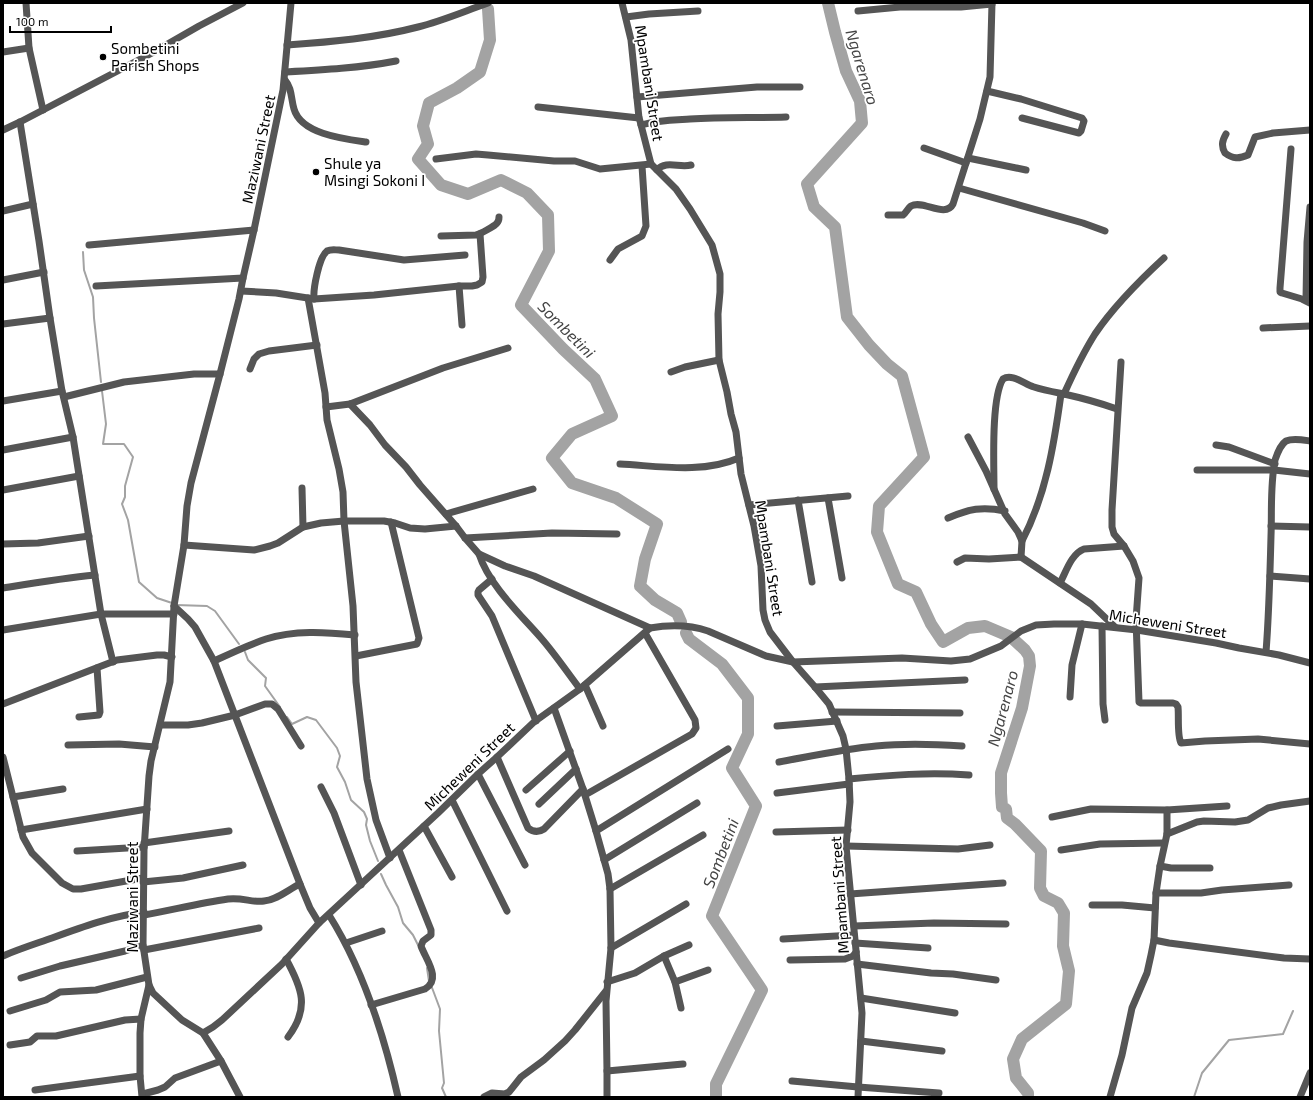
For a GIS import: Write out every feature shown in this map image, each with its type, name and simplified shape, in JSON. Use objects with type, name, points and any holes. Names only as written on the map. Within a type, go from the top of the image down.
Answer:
[{"type":"street","points":[[26,3],[29,48],[42,110]]},
{"type":"street","points":[[3,130],[152,53],[243,3]]},
{"type":"street","name":"Maziwani Street","points":[[240,1097],[221,1061],[203,1033],[182,1020],[153,993],[149,985],[143,948],[144,845],[149,776],[154,747],[161,725],[170,682],[174,604],[184,545],[190,482],[220,374],[241,291],[254,230],[285,80],[291,3]]},
{"type":"street","points":[[287,45],[324,43],[397,32],[420,27],[488,3]]},
{"type":"street","name":"Mpambani Street","points":[[622,3],[631,40],[640,121],[651,164],[676,189],[707,236],[716,258],[720,274],[718,314],[719,360],[727,392],[730,414],[736,432],[741,474],[754,526],[761,566],[762,610],[765,620],[770,632],[793,662],[829,704],[843,736],[846,749],[850,802],[846,846],[862,1013],[858,1097]]},
{"type":"street","points":[[858,11],[900,7],[961,7],[992,3],[990,77],[980,119],[953,204],[946,210],[923,205],[914,205],[911,206],[902,216],[888,215]]},
{"type":"street","points":[[626,17],[698,11]]},
{"type":"street","points":[[3,52],[29,48]]},
{"type":"street","points":[[285,72],[375,65],[396,61]]},
{"type":"street","points":[[285,80],[289,84],[294,112],[303,124],[315,130],[340,138],[366,142]]},
{"type":"street","points":[[637,97],[757,87],[800,87]]},
{"type":"street","points":[[987,91],[1044,106],[1082,118],[1084,121],[1079,133],[1022,118]]},
{"type":"street","points":[[538,107],[650,122],[672,119],[720,117],[786,117]]},
{"type":"street","points":[[20,122],[63,394],[79,476],[101,614],[113,662]]},
{"type":"street","points":[[1226,134],[1222,145],[1225,153],[1235,158],[1242,158],[1248,155],[1255,136],[1310,130]]},
{"type":"street","points":[[924,148],[967,161],[1026,170]]},
{"type":"street","points":[[1291,149],[1280,292],[1308,302],[1307,242],[1310,207]]},
{"type":"street","points":[[436,158],[476,154],[554,161],[575,161],[600,169],[651,164]]},
{"type":"street","points":[[657,170],[661,166],[669,164],[683,166],[691,165]]},
{"type":"street","points":[[610,260],[618,249],[642,236],[646,226],[642,166]]},
{"type":"street","points":[[959,188],[1083,223],[1105,231]]},
{"type":"street","points":[[3,211],[33,204]]},
{"type":"street","points":[[441,236],[480,234],[496,224],[498,217]]},
{"type":"street","points":[[89,245],[254,230]]},
{"type":"street","points":[[241,291],[276,293],[311,298],[374,295],[459,286],[477,286],[482,282],[483,277],[480,234]]},
{"type":"street","points":[[390,858],[376,820],[367,778],[356,682],[355,635],[344,521],[343,492],[327,420],[325,393],[311,298],[322,259],[325,252],[330,250],[339,250],[404,260],[465,255]]},
{"type":"street","points":[[1021,557],[1022,541],[1034,516],[1049,468],[1062,394],[1095,335],[1111,313],[1142,279],[1164,258]]},
{"type":"street","points":[[3,280],[44,272]]},
{"type":"street","points":[[96,286],[243,278]]},
{"type":"street","points":[[459,286],[462,325]]},
{"type":"street","points":[[3,324],[50,318]]},
{"type":"street","points":[[1263,328],[1310,326]]},
{"type":"street","points":[[250,369],[254,359],[259,354],[268,351],[317,345]]},
{"type":"street","points":[[326,407],[350,404],[443,368],[508,348]]},
{"type":"street","points":[[671,372],[685,367],[719,360]]},
{"type":"street","points":[[1121,362],[1117,409],[1112,527],[1114,534],[1124,546],[1133,561],[1139,578],[1136,620],[1139,701],[1141,703],[1176,704],[1178,707],[1181,743],[1258,739],[1310,744]]},
{"type":"street","points":[[3,402],[63,394],[124,382],[194,374],[220,374]]},
{"type":"street","points":[[994,489],[994,444],[997,392],[1006,376],[1012,377],[1034,387],[1117,409]]},
{"type":"street","points":[[350,404],[370,425],[385,445],[406,467],[479,554],[482,564],[506,598],[582,687],[603,726]]},
{"type":"street","points":[[3,450],[72,436]]},
{"type":"street","points":[[968,436],[1004,511],[1018,532],[1022,541]]},
{"type":"street","points":[[1266,652],[1270,576],[1270,503],[1274,467],[1280,447],[1286,442],[1294,439],[1310,441]]},
{"type":"street","points":[[1216,445],[1229,447],[1274,467],[1310,474]]},
{"type":"street","points":[[620,464],[696,468],[717,466],[739,458]]},
{"type":"street","points":[[1197,470],[1274,467]]},
{"type":"street","points":[[3,490],[79,476]]},
{"type":"street","points":[[302,488],[303,527]]},
{"type":"street","points":[[446,514],[533,490]]},
{"type":"street","points":[[749,505],[848,496]]},
{"type":"street","points":[[828,498],[842,578]]},
{"type":"street","points":[[798,500],[812,582]]},
{"type":"street","points":[[948,518],[965,511],[978,509],[1004,511]]},
{"type":"street","points":[[184,545],[254,550],[278,543],[303,527],[321,523],[344,521],[391,522],[418,529],[434,529],[456,526]]},
{"type":"street","points":[[356,656],[417,644],[419,641],[391,522]]},
{"type":"street","points":[[1271,526],[1310,527]]},
{"type":"street","points":[[465,538],[552,533],[617,534]]},
{"type":"street","points":[[3,544],[38,543],[89,536]]},
{"type":"street","points":[[1060,584],[1078,551],[1084,549],[1124,546]]},
{"type":"street","points":[[479,554],[534,576],[647,630],[695,720],[696,728],[692,734],[584,792],[544,829],[537,832],[528,828],[497,757]]},
{"type":"street","points":[[957,562],[965,558],[989,559],[1021,557],[1091,604],[1115,627]]},
{"type":"street","points":[[3,588],[46,582],[67,577],[95,575]]},
{"type":"street","points":[[1270,576],[1310,579]]},
{"type":"street","points":[[492,579],[479,590],[478,595],[492,616],[536,721]]},
{"type":"street","points":[[174,604],[195,627],[214,661],[300,884],[310,908],[319,923]]},
{"type":"street","points":[[3,630],[101,614],[174,614]]},
{"type":"street","points":[[1070,698],[1072,664],[1082,624]]},
{"type":"street","name":"Micheweni Street","points":[[793,662],[902,658],[951,661],[970,659],[1001,646],[1021,631],[1036,625],[1082,624],[1115,627],[1216,642],[1310,662]]},
{"type":"street","points":[[1102,626],[1103,704],[1105,720]]},
{"type":"street","points":[[647,630],[658,627],[699,628],[766,656],[793,662]]},
{"type":"street","name":"Micheweni Street","points":[[203,1033],[222,1020],[286,959],[319,923],[536,721],[582,687],[647,630]]},
{"type":"street","points":[[214,661],[245,647],[279,636],[299,633],[355,635]]},
{"type":"street","points":[[3,704],[96,668],[124,659],[164,655],[172,660]]},
{"type":"street","points":[[80,717],[99,715],[100,712],[96,668]]},
{"type":"street","points":[[815,687],[966,680]]},
{"type":"street","points":[[161,725],[195,725],[235,715],[265,704],[269,704],[278,708],[301,746]]},
{"type":"street","points":[[554,708],[584,792],[604,860],[610,889],[611,948],[606,1001],[607,1097]]},
{"type":"street","points":[[832,712],[960,713]]},
{"type":"street","points":[[777,726],[837,722]]},
{"type":"street","points":[[68,746],[118,744],[154,747]]},
{"type":"street","points":[[780,762],[846,749],[885,745],[934,744],[962,746]]},
{"type":"street","points":[[596,831],[728,749]]},
{"type":"street","points":[[526,790],[570,751]]},
{"type":"street","points":[[3,758],[23,837],[32,853],[62,883],[73,890],[143,880],[183,878],[243,865]]},
{"type":"street","points":[[540,804],[576,769]]},
{"type":"street","points":[[777,793],[849,781],[913,773],[969,775]]},
{"type":"street","points":[[478,774],[525,865]]},
{"type":"street","points":[[321,787],[334,813],[360,885]]},
{"type":"street","points":[[13,797],[62,789]]},
{"type":"street","points":[[452,800],[507,911]]},
{"type":"street","points":[[1167,834],[1204,821],[1235,822],[1248,820],[1268,808],[1310,801]]},
{"type":"street","points":[[604,860],[697,803]]},
{"type":"street","points":[[1052,817],[1092,809],[1167,810],[1227,806]]},
{"type":"street","points":[[21,830],[147,809]]},
{"type":"street","points":[[1112,1097],[1132,1008],[1147,973],[1154,940],[1156,893],[1164,843],[1167,834],[1167,810]]},
{"type":"street","points":[[424,826],[452,877]]},
{"type":"street","points":[[776,832],[848,830]]},
{"type":"street","points":[[77,851],[144,845],[229,831]]},
{"type":"street","points":[[610,889],[703,835]]},
{"type":"street","points":[[1061,850],[1100,844],[1164,843]]},
{"type":"street","points":[[846,846],[958,848],[990,845]]},
{"type":"street","points":[[371,1005],[425,989],[430,985],[433,975],[421,946],[423,941],[431,936],[431,930],[399,850]]},
{"type":"street","points":[[1160,866],[1172,868],[1210,868]]},
{"type":"street","points":[[850,894],[1002,883]]},
{"type":"street","points":[[3,956],[15,950],[90,924],[126,914],[144,914],[228,899],[242,898],[264,901],[273,899],[300,884]]},
{"type":"street","points":[[1156,893],[1201,893],[1289,885]]},
{"type":"street","points":[[611,948],[686,904]]},
{"type":"street","points":[[1092,905],[1122,905],[1155,908]]},
{"type":"street","points":[[329,915],[346,943],[371,1005],[388,1054],[398,1097]]},
{"type":"street","points":[[854,926],[934,923],[1006,924]]},
{"type":"street","points":[[21,978],[60,966],[125,951],[259,928]]},
{"type":"street","points":[[346,943],[382,932]]},
{"type":"street","points":[[783,939],[854,935]]},
{"type":"street","points":[[1154,940],[1284,958],[1310,958]]},
{"type":"street","points":[[855,943],[928,948]]},
{"type":"street","points":[[607,982],[635,973],[664,956],[689,945]]},
{"type":"street","points":[[790,960],[845,959],[852,956],[856,952]]},
{"type":"street","points":[[664,956],[675,982],[681,1008]]},
{"type":"street","points":[[286,959],[297,980],[302,1001],[299,1020],[288,1037]]},
{"type":"street","points":[[857,964],[996,980]]},
{"type":"street","points":[[675,982],[708,970]]},
{"type":"street","points":[[10,1011],[46,1000],[60,992],[96,990],[147,977]]},
{"type":"street","points":[[149,985],[141,1019],[140,1076],[142,1095],[158,1090],[175,1078],[221,1061]]},
{"type":"street","points":[[484,1097],[492,1093],[505,1094],[509,1092],[520,1077],[544,1060],[565,1041],[607,991]]},
{"type":"street","points":[[861,998],[955,1013]]},
{"type":"street","points":[[10,1045],[30,1042],[37,1036],[56,1036],[125,1020],[141,1019]]},
{"type":"street","points":[[861,1041],[942,1051]]},
{"type":"street","points":[[607,1071],[683,1064]]},
{"type":"street","points":[[1300,1097],[1310,1073]]},
{"type":"street","points":[[35,1090],[140,1076]]},
{"type":"street","points":[[792,1081],[939,1093]]},
{"type":"waterway","name":"Ngarenaro","points":[[828,3],[846,71],[860,101],[862,123],[807,184],[814,207],[835,227],[847,317],[869,345],[887,364],[902,376],[924,457],[879,506],[877,532],[898,584],[916,592],[931,624],[943,642],[968,628],[985,626],[1011,637],[1025,650],[1029,656],[1030,666],[1022,708],[1001,773],[1002,807],[1006,809],[1007,818],[1015,824],[1041,851],[1040,888],[1044,896],[1058,903],[1064,913],[1063,946],[1069,971],[1066,1004],[1022,1039],[1013,1059],[1016,1078],[1028,1093],[1028,1097]]},
{"type":"waterway","name":"Sombetini","points":[[488,9],[490,40],[480,72],[457,88],[429,103],[423,126],[428,144],[418,159],[441,185],[468,194],[501,180],[527,193],[548,215],[549,251],[521,305],[563,349],[595,379],[612,416],[572,434],[552,458],[572,483],[616,498],[657,524],[645,559],[640,586],[655,600],[677,613],[681,622]]},
{"type":"waterway","points":[[83,252],[84,270],[93,297],[101,382]]},
{"type":"waterway","points":[[102,391],[106,424],[103,444],[124,444],[133,457],[125,486],[125,497],[122,504],[128,520],[139,582],[157,598],[172,603]]},
{"type":"waterway","points":[[176,605],[207,606],[215,611],[239,644]]},
{"type":"waterway","name":"Sombetini","points":[[686,633],[689,639],[722,664],[748,698],[748,734],[732,768],[756,806],[712,916],[762,990],[716,1084],[716,1097]]},
{"type":"waterway","points":[[245,652],[248,660],[266,678],[265,686],[280,707]]},
{"type":"waterway","points":[[287,717],[292,724],[307,717],[316,720],[337,748],[340,756],[337,767],[345,782],[351,800],[364,812],[367,819],[366,825],[370,841],[378,861]]},
{"type":"waterway","points":[[381,874],[398,907],[403,923],[413,935],[418,945]]},
{"type":"waterway","points":[[427,968],[429,981]]},
{"type":"waterway","points":[[431,985],[440,1009],[439,1031],[444,1083],[442,1088],[446,1097]]},
{"type":"waterway","points":[[1194,1097],[1202,1073],[1229,1040],[1283,1034],[1293,1011]]},
{"type":"place","name":"Sombetini Parish Shops","points":[[103,57]]},
{"type":"place","name":"Shule ya Msingi Sokoni I","points":[[316,172]]}]
